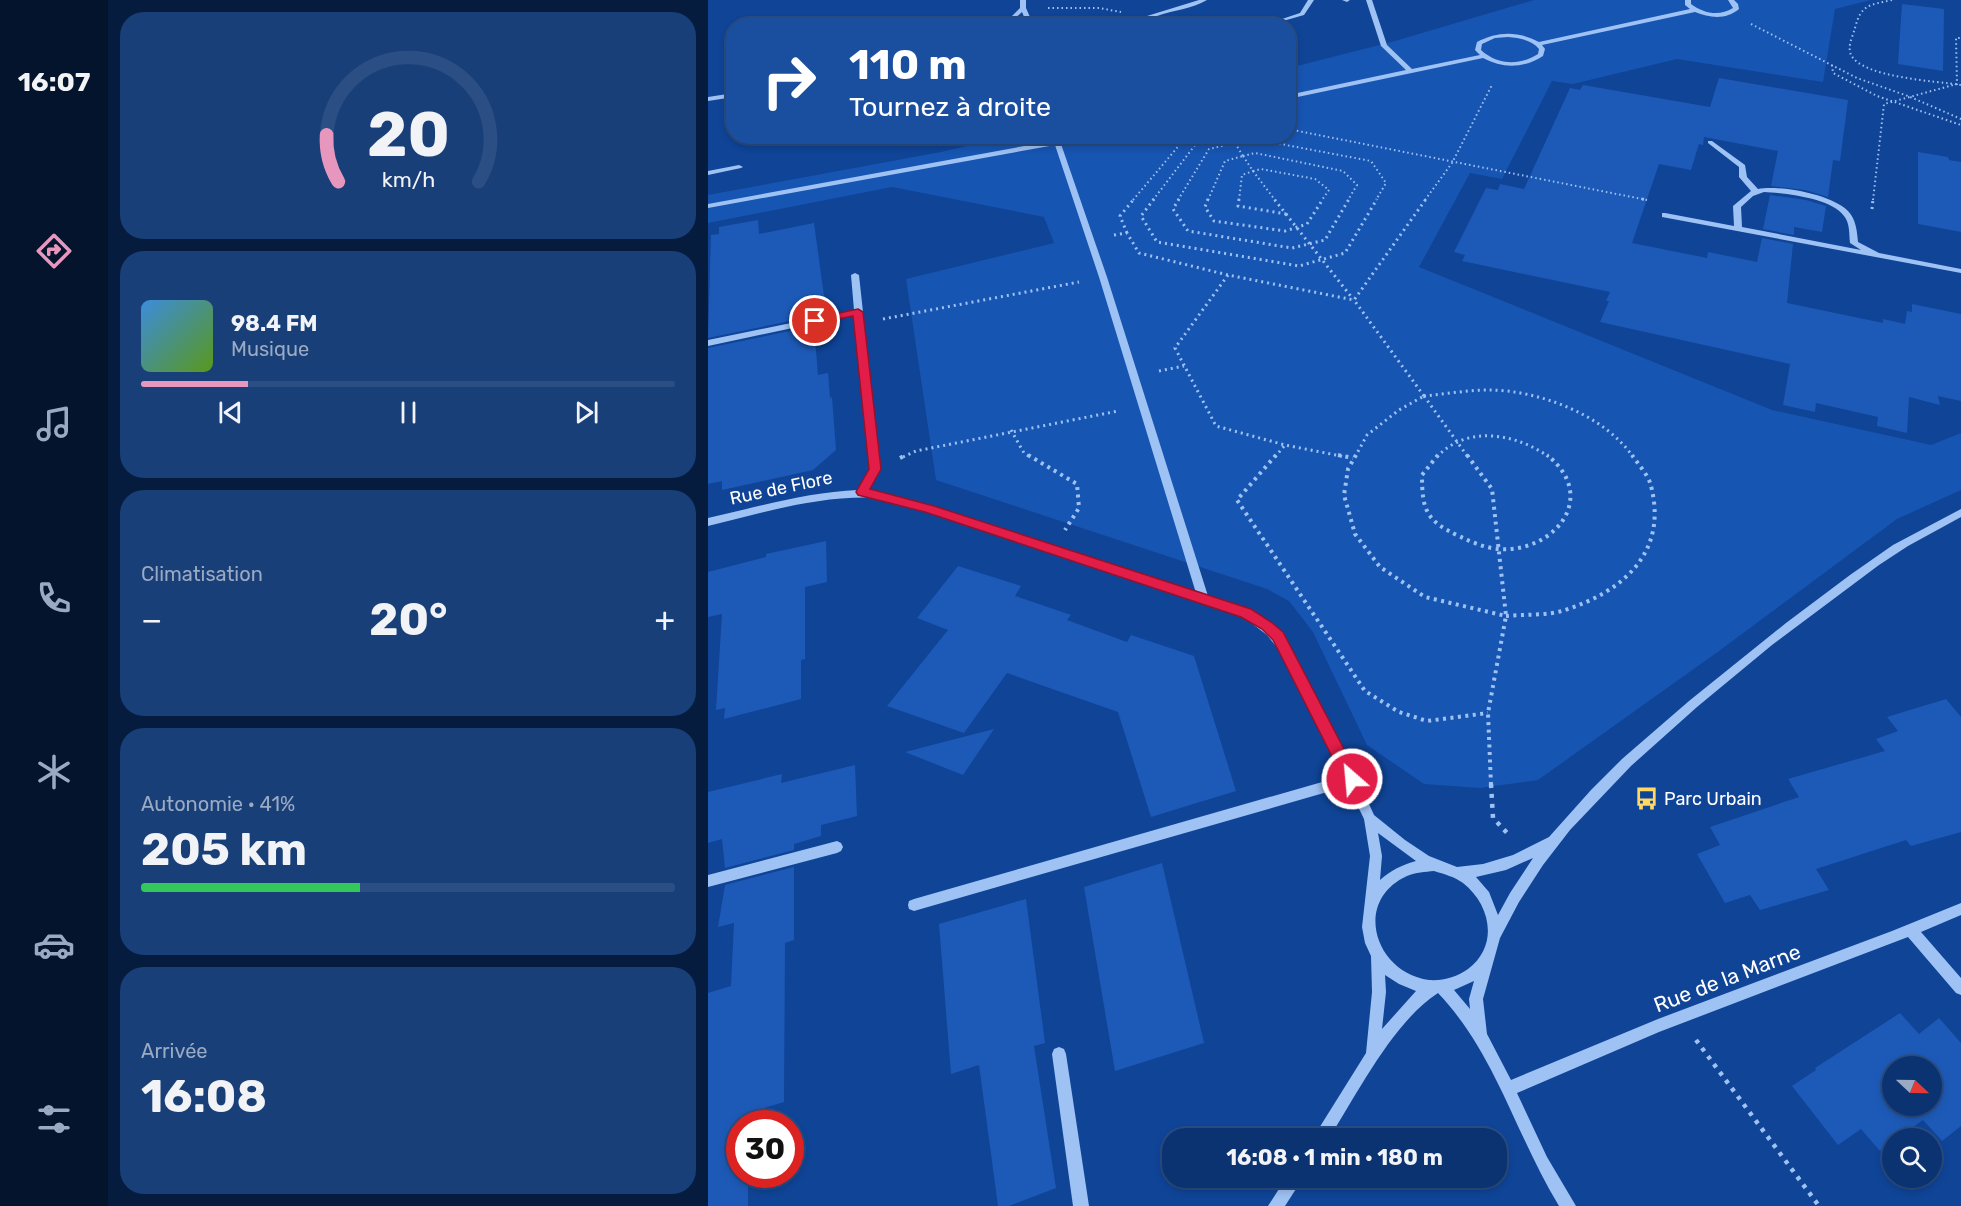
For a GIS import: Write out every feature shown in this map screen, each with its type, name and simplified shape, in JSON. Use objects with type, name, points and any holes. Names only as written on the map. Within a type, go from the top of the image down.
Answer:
[{"type":"street","points":[[1023,0],[1023,8],[1027,18]]},
{"type":"street","points":[[1156,18],[1190,7],[1203,0]]},
{"type":"street","points":[[1290,18],[1302,14],[1311,0]]},
{"type":"street","points":[[1369,0],[1384,46],[1411,71]]},
{"type":"street","points":[[1688,0],[1688,5],[1694,10],[1712,15],[1730,14],[1737,7],[1731,0]]},
{"type":"street","points":[[1011,18],[1023,8]]},
{"type":"street","points":[[1538,44],[1694,10]]},
{"type":"street","points":[[1514,35],[1528,38],[1538,44],[1542,49],[1541,54],[1536,59],[1526,62],[1503,63],[1483,56],[1478,50],[1479,43],[1494,36],[1514,35]]},
{"type":"street","points":[[1296,95],[1483,56]]},
{"type":"street","points":[[708,99],[726,96]]},
{"type":"street","points":[[1710,142],[1743,166],[1743,177],[1756,192]]},
{"type":"street","points":[[708,206],[1058,144],[1103,278],[1203,598]]},
{"type":"street","points":[[708,172],[739,167]]},
{"type":"street","points":[[1738,229],[1737,206],[1756,192],[1775,190],[1833,202],[1847,213],[1853,227],[1854,243],[1877,255]]},
{"type":"street","points":[[1665,216],[1961,271]]},
{"type":"street","points":[[855,275],[875,469],[862,492]]},
{"type":"street","points":[[708,343],[858,312]]},
{"type":"street","name":"Rue de Flore","points":[[708,522],[828,495],[862,492],[882,495],[1246,613],[1278,636],[1352,779],[1370,819],[1376,856],[1371,907]]},
{"type":"street","points":[[1482,1039],[1477,1020],[1476,999],[1494,938],[1514,896],[1554,840],[1611,777],[1683,713],[1794,622],[1898,548],[1961,513]]},
{"type":"street","points":[[914,905],[1352,779]]},
{"type":"street","points":[[1370,819],[1434,865]]},
{"type":"street","points":[[1372,1054],[1379,992],[1377,954],[1369,931],[1371,907],[1382,886],[1400,871],[1422,865],[1434,865],[1457,871],[1483,870],[1528,854],[1554,840]]},
{"type":"street","points":[[708,881],[837,847]]},
{"type":"street","points":[[1457,871],[1470,879],[1484,895],[1493,916],[1494,938]]},
{"type":"street","name":"Rue de la Marne","points":[[1508,1089],[1679,1017],[1911,931],[1961,909]]},
{"type":"street","points":[[1911,931],[1961,988]]},
{"type":"street","points":[[1377,954],[1398,976],[1415,985],[1438,988],[1459,1005],[1482,1039],[1542,1162],[1568,1206]]},
{"type":"street","points":[[1328,1128],[1350,1095],[1372,1054],[1406,1010],[1438,988],[1466,980],[1483,966],[1488,957]]},
{"type":"street","points":[[1059,1054],[1081,1206]]},
{"type":"street","points":[[1276,1206],[1288,1188]]},
{"type":"path","points":[[1892,0],[1865,6],[1857,14],[1850,53],[1853,59],[1862,66],[1883,73],[1959,84]]},
{"type":"path","points":[[1023,8],[1099,8],[1126,18]]},
{"type":"path","points":[[1730,14],[1857,78],[1908,96],[1961,119]]},
{"type":"path","points":[[1959,84],[1956,38],[1961,38]]},
{"type":"path","points":[[1354,300],[1452,163],[1503,63]]},
{"type":"path","points":[[1832,64],[1833,73],[1860,88],[1961,125]]},
{"type":"path","points":[[1853,227],[1872,214],[1884,104],[1959,84]]},
{"type":"path","points":[[1296,131],[1649,201],[1665,216]]},
{"type":"path","points":[[1180,144],[1120,216],[1139,253],[1228,275],[1354,300]]},
{"type":"path","points":[[1196,144],[1141,216],[1157,242],[1299,266],[1345,253],[1386,183],[1371,161],[1281,144]]},
{"type":"path","points":[[1229,144],[1209,148],[1173,209],[1188,231],[1292,248],[1325,240],[1357,185],[1343,171],[1255,153],[1225,161],[1205,207],[1214,221],[1285,231],[1306,224],[1329,190],[1315,179],[1261,169],[1242,175],[1238,206],[1286,213]]},
{"type":"path","points":[[1235,144],[1253,172],[1320,260],[1354,300],[1492,489],[1506,616],[1488,713],[1493,819],[1528,854]]},
{"type":"path","points":[[1089,239],[1127,233]]},
{"type":"path","points":[[1228,275],[1174,348],[1216,426],[1285,445],[1354,458]]},
{"type":"path","points":[[859,324],[1103,278]]},
{"type":"path","points":[[1490,390],[1539,397],[1589,417],[1625,445],[1651,484],[1656,524],[1645,557],[1613,590],[1564,611],[1506,616],[1425,597],[1380,567],[1355,534],[1344,495],[1348,469],[1367,435],[1424,396],[1490,390]]},
{"type":"path","points":[[875,469],[916,451],[1011,430],[1142,406]]},
{"type":"path","points":[[1011,430],[1024,453],[1077,484],[1079,508],[1051,551]]},
{"type":"path","points":[[1504,436],[1528,443],[1545,453],[1563,469],[1570,483],[1570,509],[1564,523],[1533,544],[1499,549],[1444,530],[1424,509],[1422,475],[1436,455],[1456,440],[1504,436]]},
{"type":"path","points":[[1285,445],[1237,500],[1365,691],[1399,712],[1427,721],[1488,713]]},
{"type":"path","points":[[1679,1017],[1819,1206]]},
{"type":"shaded area","points":[[1534,0],[1871,0],[1835,9],[1823,82],[1677,59],[1573,84],[1552,81],[1502,179],[1470,173],[1419,267],[1772,410],[1931,445],[1961,433],[1961,490],[1897,519],[1719,651],[1538,780],[1480,788],[1424,784],[1367,745],[1313,632],[1289,601],[1267,589],[936,480],[906,279],[1054,243],[1044,217],[892,187],[708,223],[708,195],[976,144],[1296,144],[1296,66],[1395,41]]},
{"type":"building","points":[[1902,4],[1944,9],[1943,71],[1898,64]]},
{"type":"building","points":[[1719,78],[1848,100],[1840,161],[1833,160],[1828,197],[1805,190],[1771,186],[1778,151],[1704,137],[1703,145],[1699,144],[1691,170],[1659,164],[1632,243],[1707,258],[1708,252],[1757,262],[1762,238],[1793,244],[1787,303],[1883,323],[1883,319],[1905,324],[1907,311],[1912,312],[1912,304],[1961,314],[1961,401],[1938,396],[1940,405],[1909,397],[1907,433],[1877,426],[1878,417],[1816,403],[1815,412],[1783,405],[1790,364],[1600,322],[1609,301],[1606,301],[1610,292],[1462,261],[1465,255],[1454,252],[1486,188],[1498,190],[1500,184],[1524,189],[1570,88],[1580,90],[1583,85],[1710,107]]},
{"type":"building","points":[[1918,152],[1948,157],[1949,160],[1961,162],[1961,232],[1918,224]]},
{"type":"building","points":[[1770,195],[1806,200],[1826,206],[1822,232],[1794,227],[1794,235],[1763,229]]},
{"type":"building","points":[[758,220],[759,234],[814,223],[824,296],[812,298],[814,316],[708,338],[711,235],[719,234],[719,227]]},
{"type":"building","points":[[814,326],[818,375],[828,373],[836,450],[813,470],[722,490],[722,481],[708,484],[708,348]]},
{"type":"building","points":[[826,541],[827,582],[805,587],[805,659],[801,660],[801,699],[724,719],[725,708],[716,710],[722,614],[708,617],[708,572],[766,557],[766,554]]},
{"type":"building","points":[[958,566],[1021,586],[1015,596],[1071,615],[1067,620],[1127,642],[1131,635],[1194,656],[1236,791],[1151,817],[1118,712],[1007,673],[964,733],[887,706],[948,630],[917,618]]},
{"type":"building","points":[[1946,699],[1961,717],[1961,832],[1911,846],[1906,840],[1816,869],[1829,890],[1760,910],[1750,895],[1725,903],[1697,854],[1720,845],[1710,827],[1799,797],[1788,779],[1885,751],[1876,739],[1898,731],[1887,717]]},
{"type":"building","points":[[994,729],[963,775],[905,752]]},
{"type":"building","points":[[855,765],[857,816],[821,825],[821,836],[794,844],[794,850],[725,868],[722,839],[708,843],[708,792],[782,774],[781,783]]},
{"type":"building","points":[[1162,863],[1204,1043],[1115,1071],[1084,887]]},
{"type":"building","points":[[794,867],[794,940],[785,943],[784,1102],[764,1108],[764,1110],[726,1110],[726,1188],[748,1188],[748,1206],[708,1206],[708,993],[731,986],[734,923],[718,927],[725,885]]},
{"type":"building","points":[[1026,899],[1045,1043],[1034,1046],[1056,1188],[1009,1206],[998,1206],[979,1065],[951,1074],[939,924]]},
{"type":"building","points":[[1900,1013],[1919,1034],[1939,1018],[1961,1043],[1961,1126],[1942,1141],[1942,1128],[1930,1128],[1923,1120],[1912,1128],[1882,1128],[1882,1149],[1880,1151],[1861,1129],[1838,1145],[1792,1086],[1816,1070],[1815,1068]]},
{"type":"place","name":"Parc Urbain","points":[[1646,799]]},
{"type":"route","points":[[815,321],[858,312],[875,469],[862,492],[882,495],[929,509],[1051,551],[1246,613],[1278,636],[1352,779]]}]
